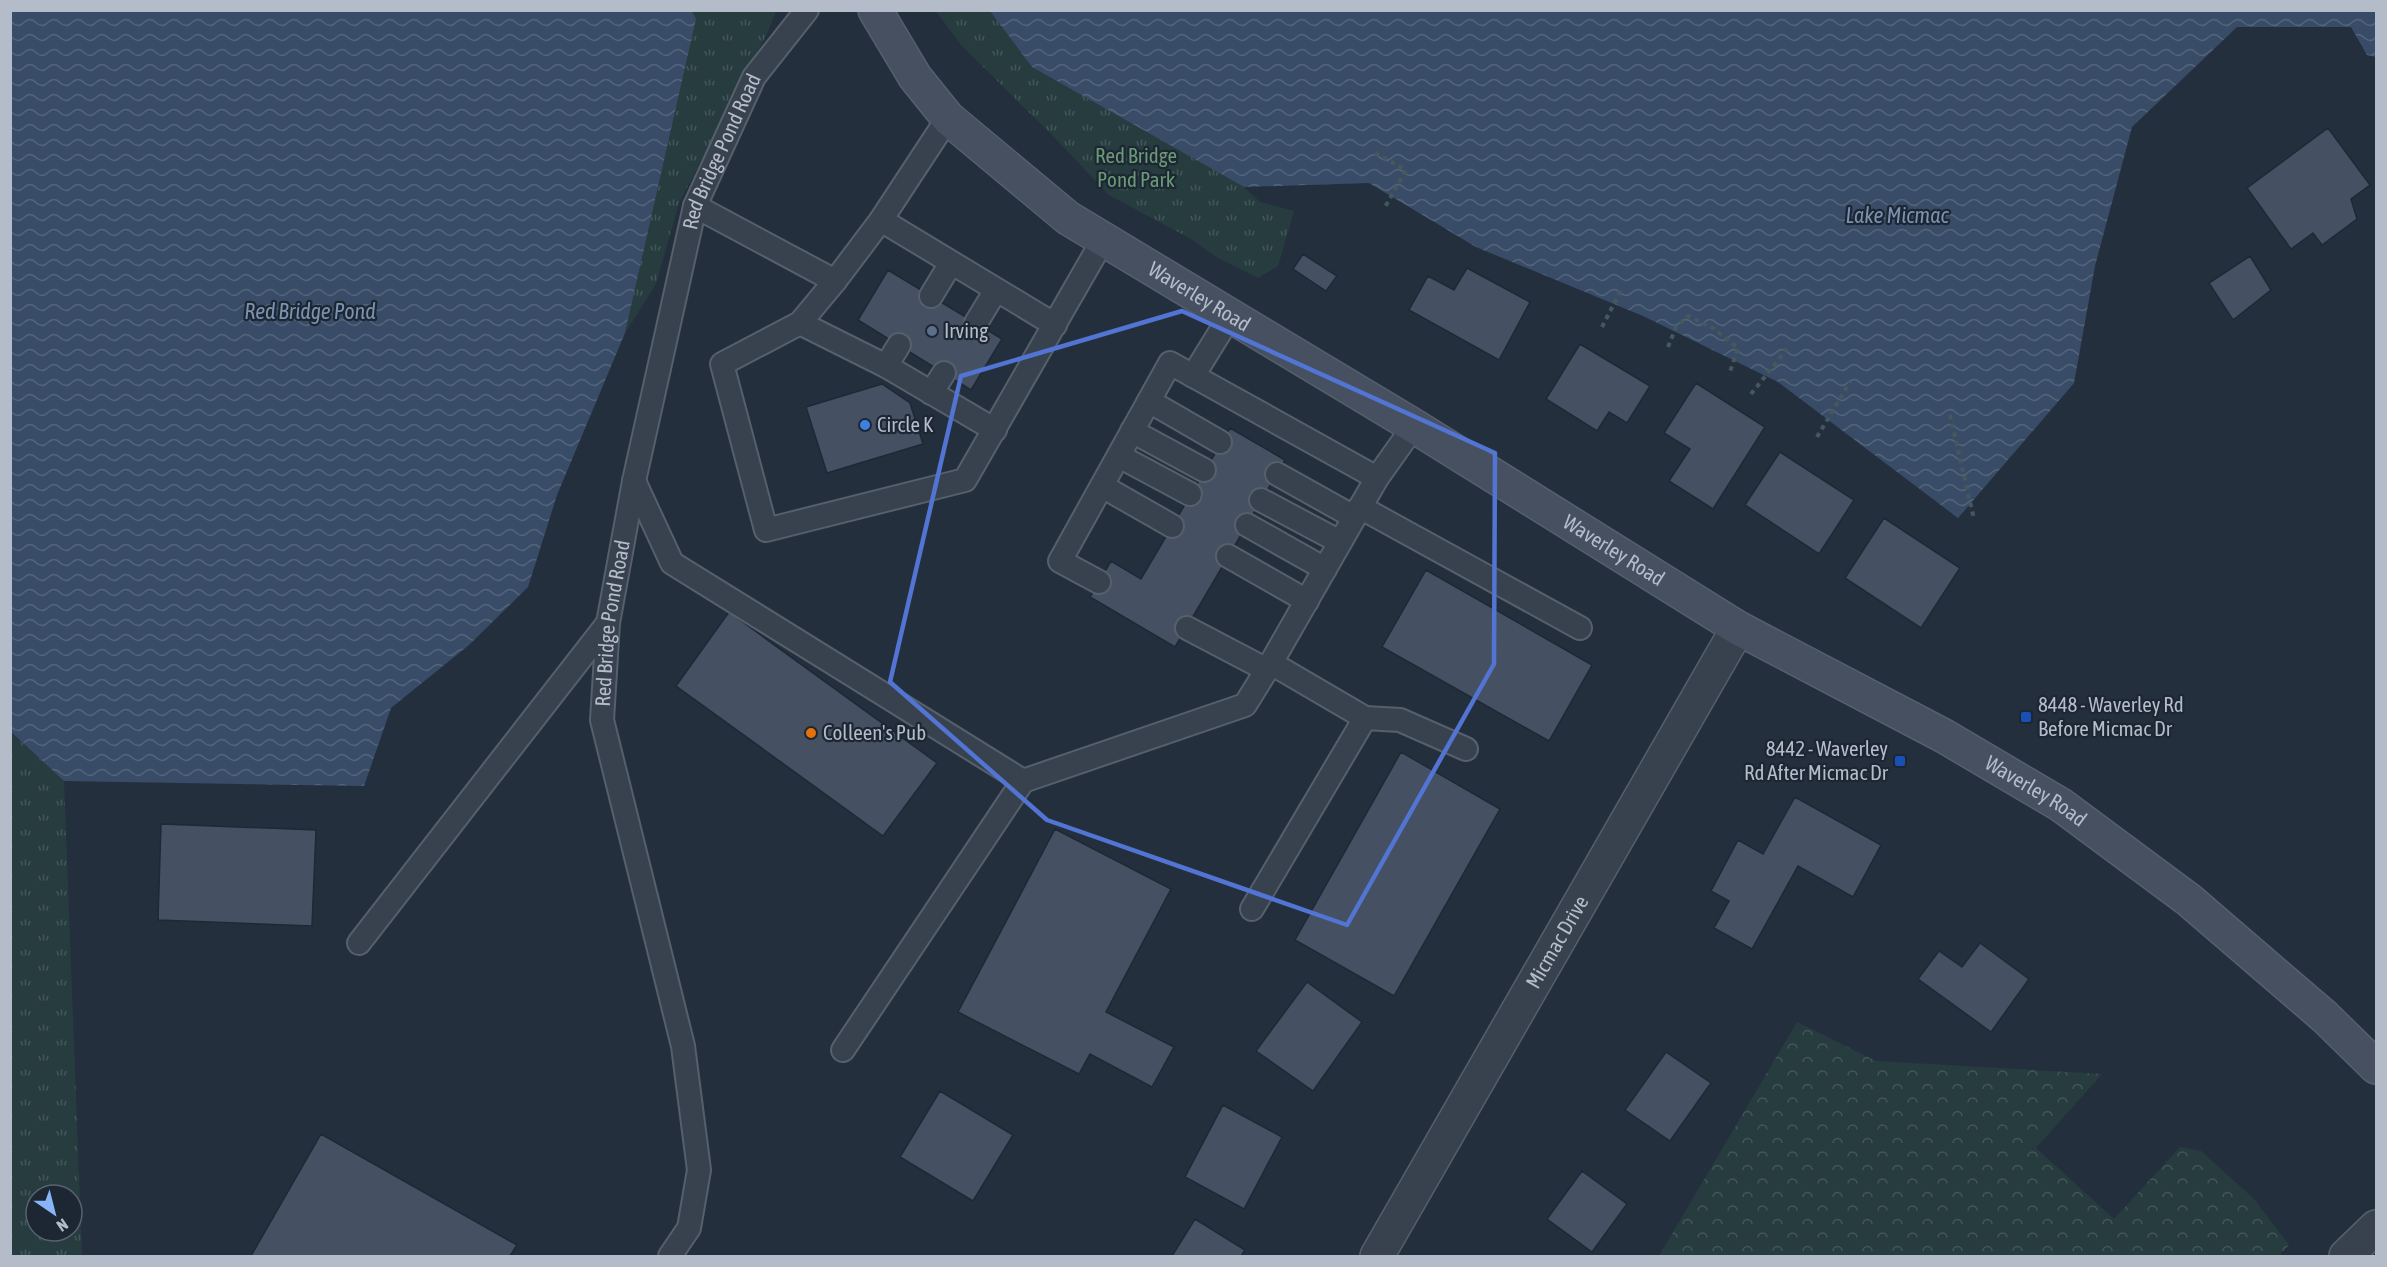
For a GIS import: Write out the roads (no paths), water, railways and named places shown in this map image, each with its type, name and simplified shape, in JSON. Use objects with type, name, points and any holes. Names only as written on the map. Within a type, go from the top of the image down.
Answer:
[{"type":"main road","name":"Waverley Road","points":[[875,10],[915,77],[948,118],[1068,218],[1414,426],[1737,628],[1944,736],[2061,806],[2189,900],[2325,1017],[2376,1067]]},
{"type":"street","name":"Micmac Drive","points":[[1377,1257],[1737,628]]},
{"type":"street","points":[[2346,1257],[2376,1227]]},
{"type":"lane","name":"Red Bridge Pond Road","points":[[670,1257],[689,1228],[699,1170],[683,1046],[602,720],[608,623],[634,482],[695,206],[754,77],[807,10]]},
{"type":"lane","points":[[948,118],[881,220],[800,323],[722,363],[766,530],[966,480],[1103,240]]},
{"type":"lane","points":[[695,206],[835,281]]},
{"type":"lane","points":[[881,220],[1055,325]]},
{"type":"lane","points":[[931,297],[951,263]]},
{"type":"lane","points":[[976,323],[996,290]]},
{"type":"lane","points":[[1193,376],[1230,316]]},
{"type":"lane","points":[[800,323],[886,366],[995,430]]},
{"type":"lane","points":[[886,366],[898,345]]},
{"type":"lane","points":[[1099,582],[1060,561],[1170,363],[1377,478]]},
{"type":"lane","points":[[931,393],[944,373]]},
{"type":"lane","points":[[1149,401],[1220,442]]},
{"type":"lane","points":[[843,1050],[1023,781],[1245,705],[1377,478],[1414,426]]},
{"type":"lane","points":[[1132,430],[1204,470]]},
{"type":"lane","points":[[1119,456],[1190,494]]},
{"type":"lane","points":[[1277,474],[1357,512],[1580,628]]},
{"type":"lane","points":[[634,482],[672,563],[1023,781]]},
{"type":"lane","points":[[1102,486],[1172,526]]},
{"type":"lane","points":[[1261,500],[1340,542]]},
{"type":"lane","points":[[1247,525],[1325,569]]},
{"type":"lane","points":[[1228,556],[1307,601]]},
{"type":"lane","points":[[359,943],[608,623]]},
{"type":"lane","points":[[1187,627],[1365,718],[1400,720],[1466,749]]},
{"type":"lane","points":[[1252,909],[1365,718]]},
{"type":"water","name":"Lake Micmac","points":[[2376,10],[2376,57],[2367,55],[2351,27],[2237,27],[2132,127],[2095,266],[2074,383],[1958,518],[1778,382],[1643,316],[1476,247],[1369,183],[1244,187],[1032,67],[990,11]]},
{"type":"water","name":"Red Bridge Pond","points":[[10,11],[692,11],[696,19],[625,333],[557,495],[528,587],[469,645],[391,708],[364,786],[64,781],[11,732]]},
{"type":"place","name":"Irving","points":[[932,331]]},
{"type":"place","name":"Circle K","points":[[865,425]]},
{"type":"place","name":"8448 - Waverley Rd Before Micmac Dr","points":[[2026,717]]},
{"type":"place","name":"Colleen's Pub","points":[[811,733]]},
{"type":"place","name":"8442 - Waverley Rd After Micmac Dr","points":[[1900,761]]},
{"type":"park label","name":"Red Bridge Pond Park","points":[[1136,168]]}]
